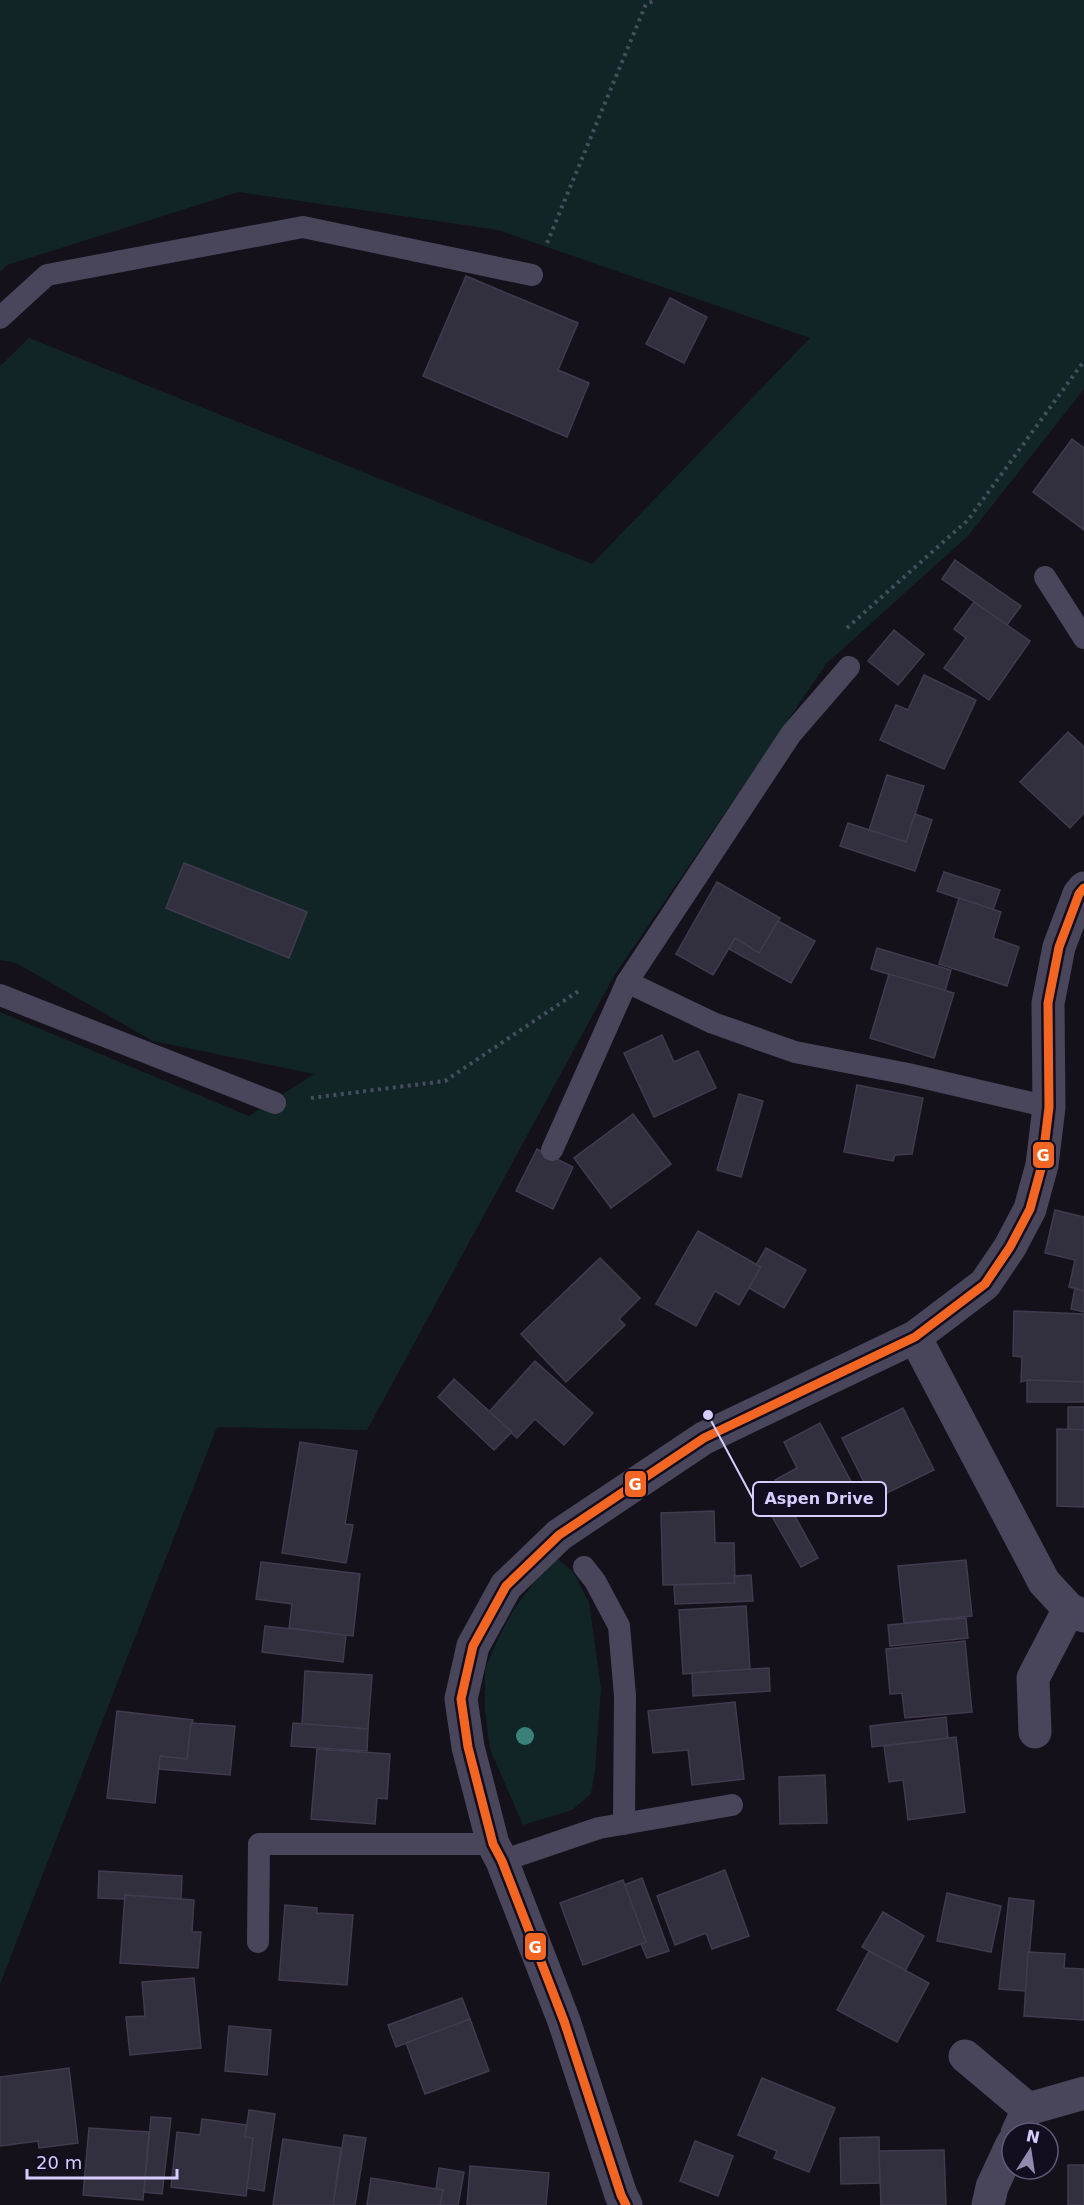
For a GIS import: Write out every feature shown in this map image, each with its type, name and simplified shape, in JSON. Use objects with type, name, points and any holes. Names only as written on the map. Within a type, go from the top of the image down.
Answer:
[{"type":"street","points":[[626,2205],[564,2021],[497,1852],[468,1747],[461,1699],[473,1646],[506,1586],[559,1535],[704,1438],[915,1337],[985,1284],[1010,1247],[1030,1209],[1042,1165],[1048,1107],[1048,1003],[1059,947],[1079,894],[1084,888]]},
{"type":"street","points":[[915,1337],[1044,1582],[1077,1612],[1033,1678],[1035,1732]]},
{"type":"street","points":[[965,2056],[1023,2121],[1084,2093]]},
{"type":"street","points":[[988,2205],[992,2187],[1000,2170]]},
{"type":"lane","points":[[0,318],[47,275],[303,227],[532,275]]},
{"type":"lane","points":[[1045,578],[1084,638]]},
{"type":"lane","points":[[552,1150],[627,982],[791,734],[849,667]]},
{"type":"lane","points":[[627,982],[713,1023],[795,1052],[908,1074],[1048,1107]]},
{"type":"lane","points":[[0,995],[275,1103]]},
{"type":"lane","points":[[584,1567],[596,1581],[619,1626],[625,1696],[624,1824]]},
{"type":"lane","points":[[258,1942],[259,1845],[497,1852],[599,1828],[732,1805]]},
{"type":"path","points":[[532,275],[646,4],[656,0]]},
{"type":"green space","points":[[0,0],[1084,0],[1084,389],[968,536],[826,664],[614,976],[367,1430],[217,1427],[0,1984],[0,1012],[249,1116],[314,1074],[153,1041],[16,963],[0,960],[0,366],[29,338],[592,564],[810,338],[498,230],[239,192],[7,265],[0,272]],"holes":[[[184,863],[306,912],[288,957],[166,908]]]},
{"type":"green space","points":[[557,1558],[573,1572],[589,1602],[601,1688],[595,1770],[591,1794],[572,1810],[523,1825],[490,1749],[485,1711],[485,1669],[514,1609]]},
{"type":"building","points":[[466,276],[578,323],[558,370],[589,383],[567,437],[423,376]]},
{"type":"building","points":[[670,298],[707,317],[684,363],[646,344]]},
{"type":"building","points":[[1072,439],[1084,448],[1084,530],[1033,492]]},
{"type":"building","points":[[955,560],[1021,606],[1007,625],[942,579]]},
{"type":"building","points":[[974,602],[1030,641],[989,700],[944,668],[966,638],[954,629]]},
{"type":"building","points":[[894,630],[924,654],[898,685],[868,661]]},
{"type":"building","points":[[924,675],[976,700],[944,769],[880,740],[896,705],[908,710]]},
{"type":"building","points":[[1068,732],[1084,747],[1084,813],[1070,828],[1020,782]]},
{"type":"building","points":[[887,775],[924,786],[906,842],[869,830]]},
{"type":"building","points":[[915,814],[932,820],[915,871],[840,846],[848,823],[906,842]]},
{"type":"building","points":[[184,863],[307,912],[289,958],[166,908]]},
{"type":"building","points":[[944,872],[1000,890],[993,910],[937,891]]},
{"type":"building","points":[[717,882],[780,918],[759,953],[735,938],[713,975],[676,954]]},
{"type":"building","points":[[959,898],[1001,912],[993,938],[1019,947],[1007,986],[939,964]]},
{"type":"building","points":[[778,921],[815,941],[791,983],[729,949],[735,938],[759,953]]},
{"type":"building","points":[[877,948],[951,970],[945,991],[871,969]]},
{"type":"building","points":[[889,974],[954,993],[934,1058],[870,1038]]},
{"type":"building","points":[[662,1035],[674,1062],[698,1051],[716,1088],[654,1117],[624,1053]]},
{"type":"building","points":[[857,1085],[923,1098],[912,1154],[895,1155],[893,1161],[844,1152]]},
{"type":"building","points":[[739,1094],[763,1101],[741,1177],[717,1170]]},
{"type":"building","points":[[633,1114],[671,1164],[611,1208],[574,1158]]},
{"type":"building","points":[[537,1149],[573,1167],[553,1209],[516,1191]]},
{"type":"building","points":[[1055,1210],[1084,1217],[1084,1291],[1069,1287],[1075,1260],[1045,1253]]},
{"type":"building","points":[[698,1231],[761,1267],[739,1305],[715,1291],[696,1326],[656,1304]]},
{"type":"building","points":[[766,1248],[806,1270],[784,1308],[749,1288],[761,1267],[756,1265]]},
{"type":"building","points":[[600,1258],[640,1298],[619,1319],[625,1325],[566,1382],[521,1334]]},
{"type":"building","points":[[1075,1288],[1084,1291],[1084,1312],[1071,1309]]},
{"type":"building","points":[[1014,1311],[1084,1314],[1084,1382],[1027,1380],[1021,1382],[1022,1357],[1013,1356]]},
{"type":"building","points":[[535,1361],[593,1413],[564,1445],[535,1419],[517,1438],[489,1412]]},
{"type":"building","points":[[454,1379],[512,1432],[494,1450],[438,1397]]},
{"type":"building","points":[[1027,1380],[1084,1382],[1084,1402],[1027,1402]]},
{"type":"building","points":[[1068,1407],[1084,1407],[1084,1430],[1068,1430]]},
{"type":"building","points":[[903,1408],[934,1470],[873,1500],[842,1438]]},
{"type":"building","points":[[820,1423],[854,1487],[795,1517],[775,1480],[797,1468],[784,1442]]},
{"type":"building","points":[[1057,1429],[1084,1430],[1084,1507],[1057,1506]]},
{"type":"building","points":[[300,1442],[357,1451],[345,1524],[353,1525],[346,1563],[282,1553]]},
{"type":"building","points":[[780,1489],[818,1558],[801,1567],[762,1499]]},
{"type":"building","points":[[714,1511],[715,1543],[734,1543],[735,1583],[663,1585],[661,1513]]},
{"type":"building","points":[[966,1560],[972,1616],[904,1623],[898,1566]]},
{"type":"building","points":[[261,1562],[360,1574],[353,1636],[289,1628],[292,1604],[256,1599]]},
{"type":"building","points":[[751,1575],[753,1601],[675,1604],[674,1585],[735,1583],[734,1576]]},
{"type":"building","points":[[746,1606],[750,1669],[683,1674],[679,1610]]},
{"type":"building","points":[[966,1618],[968,1638],[890,1646],[888,1625]]},
{"type":"building","points":[[265,1626],[346,1635],[343,1662],[262,1652]]},
{"type":"building","points":[[965,1641],[972,1712],[905,1718],[902,1693],[890,1694],[886,1649]]},
{"type":"building","points":[[769,1668],[770,1691],[693,1696],[692,1673]]},
{"type":"building","points":[[305,1671],[372,1675],[368,1729],[302,1724]]},
{"type":"building","points":[[735,1702],[744,1779],[692,1785],[688,1750],[653,1753],[648,1711]]},
{"type":"building","points":[[117,1711],[193,1720],[187,1759],[160,1756],[155,1803],[107,1798]]},
{"type":"building","points":[[946,1717],[948,1738],[872,1747],[870,1726]]},
{"type":"building","points":[[191,1723],[235,1726],[230,1775],[159,1769],[160,1756],[187,1759]]},
{"type":"building","points":[[293,1723],[368,1729],[367,1751],[291,1746]]},
{"type":"building","points":[[956,1737],[965,1812],[908,1820],[903,1780],[889,1782],[884,1746]]},
{"type":"building","points":[[317,1749],[390,1754],[387,1799],[377,1798],[375,1824],[311,1819]]},
{"type":"building","points":[[825,1775],[827,1823],[780,1824],[779,1777]]},
{"type":"building","points":[[725,1870],[749,1936],[712,1949],[706,1933],[675,1945],[657,1896]]},
{"type":"building","points":[[99,1871],[182,1876],[181,1899],[125,1895],[124,1899],[98,1898]]},
{"type":"building","points":[[642,1878],[669,1951],[647,1958],[641,1944],[646,1942],[624,1885]]},
{"type":"building","points":[[623,1880],[646,1942],[583,1965],[560,1903]]},
{"type":"building","points":[[947,1893],[1001,1906],[991,1952],[937,1941]]},
{"type":"building","points":[[125,1895],[194,1900],[192,1932],[201,1932],[198,1968],[120,1963]]},
{"type":"building","points":[[1009,1898],[1034,1901],[1026,1991],[999,1989]]},
{"type":"building","points":[[285,1905],[317,1908],[317,1913],[353,1915],[347,1985],[279,1980]]},
{"type":"building","points":[[883,1912],[924,1936],[905,1971],[862,1947]]},
{"type":"building","points":[[869,1951],[929,1983],[897,2042],[837,2010]]},
{"type":"building","points":[[1028,1952],[1065,1954],[1064,1968],[1084,1969],[1084,2020],[1024,2016]]},
{"type":"building","points":[[194,1978],[201,2048],[130,2055],[126,2017],[145,2016],[142,1982]]},
{"type":"building","points":[[462,1998],[470,2019],[396,2047],[388,2025]]},
{"type":"building","points":[[470,2019],[489,2071],[425,2094],[406,2043]]},
{"type":"building","points":[[229,2026],[271,2030],[267,2075],[225,2071]]},
{"type":"building","points":[[69,2068],[78,2143],[39,2148],[38,2141],[0,2146],[0,2077]]},
{"type":"building","points":[[762,2078],[835,2108],[809,2172],[774,2158],[777,2151],[738,2135]]},
{"type":"building","points":[[249,2110],[275,2114],[264,2191],[246,2188],[253,2138],[245,2137]]},
{"type":"building","points":[[151,2117],[171,2118],[162,2194],[144,2192]]},
{"type":"building","points":[[202,2119],[246,2125],[245,2137],[253,2138],[246,2196],[171,2187],[177,2132],[200,2135]]},
{"type":"building","points":[[89,2128],[149,2132],[143,2200],[83,2195]]},
{"type":"building","points":[[344,2135],[366,2138],[355,2205],[333,2205]]},
{"type":"building","points":[[879,2137],[880,2183],[841,2184],[840,2138]]},
{"type":"building","points":[[283,2139],[341,2148],[333,2205],[273,2205]]},
{"type":"building","points":[[695,2141],[733,2156],[718,2196],[680,2181]]},
{"type":"building","points":[[944,2150],[946,2205],[881,2205],[879,2151]]},
{"type":"building","points":[[1068,2165],[1084,2165],[1084,2205],[1068,2205]]},
{"type":"building","points":[[470,2166],[549,2173],[546,2205],[467,2205]]},
{"type":"building","points":[[439,2168],[464,2172],[458,2205],[440,2205],[443,2190],[436,2189]]},
{"type":"building","points":[[371,2178],[443,2190],[440,2205],[367,2205]]},
{"type":"transit line","name":"G","points":[[626,2205],[564,2021],[502,1861],[493,1844],[468,1747],[461,1699],[473,1646],[506,1586],[559,1535],[704,1438],[915,1337],[985,1284],[1010,1247],[1030,1209],[1042,1165],[1049,1107],[1048,1003],[1059,947],[1079,894],[1084,888]]},
{"type":"place","name":"Aspen Drive","points":[[708,1415]]}]
